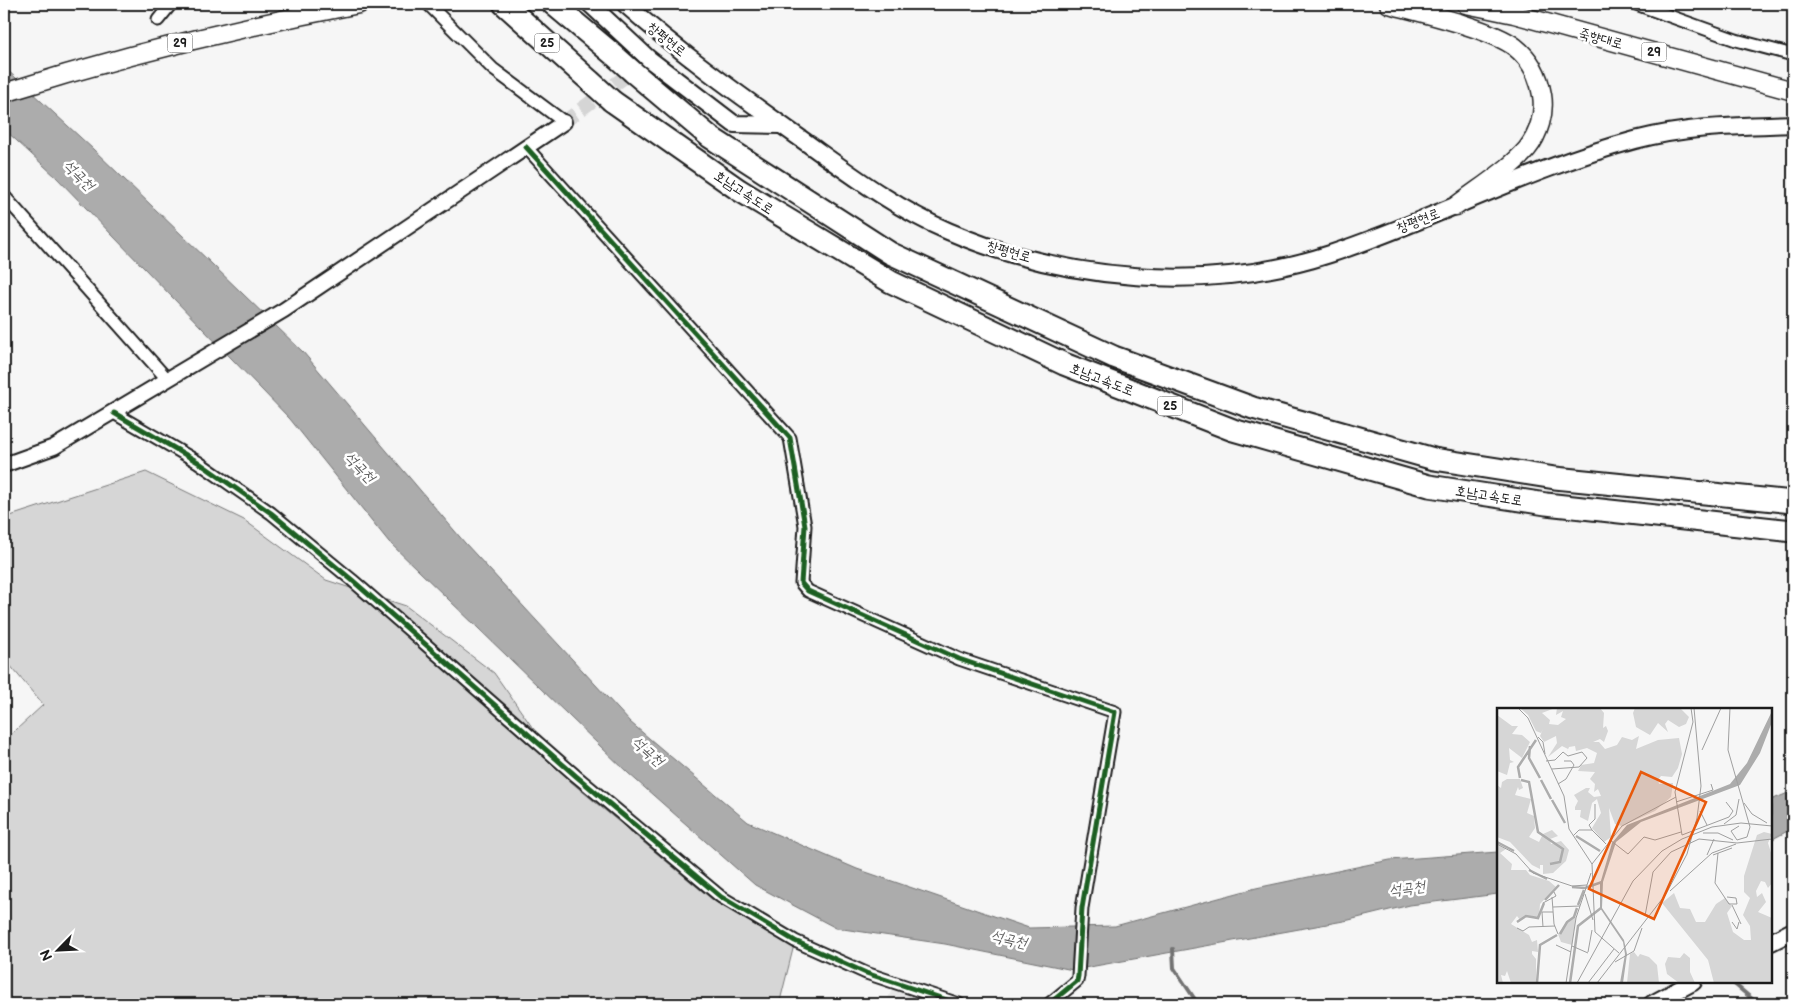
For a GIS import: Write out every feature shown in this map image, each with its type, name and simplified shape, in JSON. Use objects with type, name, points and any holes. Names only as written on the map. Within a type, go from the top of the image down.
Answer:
[{"type":"highway","name":"호남고속도로","points":[[504,4],[612,101],[739,190],[891,282],[1064,364],[1233,430],[1429,486],[1546,504],[1793,531]]},
{"type":"highway","name":"호남고속도로","points":[[553,4],[710,137],[890,253],[1114,357],[1253,408],[1434,459],[1554,478],[1793,502]]},
{"type":"main road","name":"29","points":[[4,93],[105,62],[188,41],[360,4]]},
{"type":"main road","points":[[590,4],[650,59],[734,124],[780,125]]},
{"type":"main road","name":"창평현로","points":[[625,4],[671,43],[780,125],[841,168],[905,209],[947,231],[994,248],[1060,265],[1125,274],[1158,277],[1200,277],[1273,268],[1328,254],[1456,206],[1554,165],[1635,140],[1702,127],[1793,124]]},
{"type":"main road","points":[[1389,4],[1493,36],[1514,46],[1530,62],[1540,83],[1544,106],[1539,128],[1527,148],[1456,206]]},
{"type":"main road","name":"죽향대로","points":[[1466,4],[1514,14],[1793,91]]},
{"type":"main road","points":[[1485,4],[1514,14]]},
{"type":"main road","points":[[1772,942],[1793,931]]},
{"type":"main road","points":[[1652,1004],[1691,983]]},
{"type":"street","points":[[158,20],[171,4]]},
{"type":"street","points":[[4,465],[54,447],[284,310],[564,122],[494,69],[428,4]]},
{"type":"street","points":[[1636,4],[1736,40],[1793,55]]},
{"type":"street","points":[[526,147],[790,438],[805,526],[802,584],[808,591],[959,659],[1115,712],[1081,919],[1077,981],[1049,1004]]},
{"type":"street","points":[[4,196],[168,380]]},
{"type":"street","points":[[114,413],[198,462],[271,513],[352,580],[576,776],[721,897],[795,941],[866,973],[959,1004]]},
{"type":"shaded area","points":[[146,472],[244,520],[326,580],[406,606],[494,673],[571,782],[714,901],[794,945],[780,1001],[781,1004],[4,1004],[4,741],[43,705],[4,658],[4,518]]},
{"type":"shaded area","points":[[893,988],[930,1000],[928,1004],[885,1004]]},
{"type":"water","name":"석곡천","points":[[4,67],[93,149],[303,352],[465,543],[630,722],[748,822],[857,869],[1029,928],[1115,926],[1256,888],[1390,860],[1497,852],[1497,894],[1410,905],[1349,920],[1073,970],[945,944],[836,928],[755,885],[628,773],[389,542],[290,419],[56,177],[4,129]]},
{"type":"water","points":[[1793,791],[1793,828],[1772,839],[1772,800]]},
{"type":"waterway","points":[[1173,949],[1174,968],[1198,1004]]},
{"type":"waterway","points":[[1733,983],[1758,1004]]},
{"type":"tunnel","points":[[564,122],[649,59]]},
{"type":"cycle path","points":[[526,147],[790,438],[805,526],[801,583],[808,591],[959,659],[1115,712],[1082,908],[1077,981],[1049,1004]]},
{"type":"cycle path","points":[[114,413],[198,462],[271,513],[352,580],[576,776],[721,897],[795,941],[866,973],[959,1004]]}]
